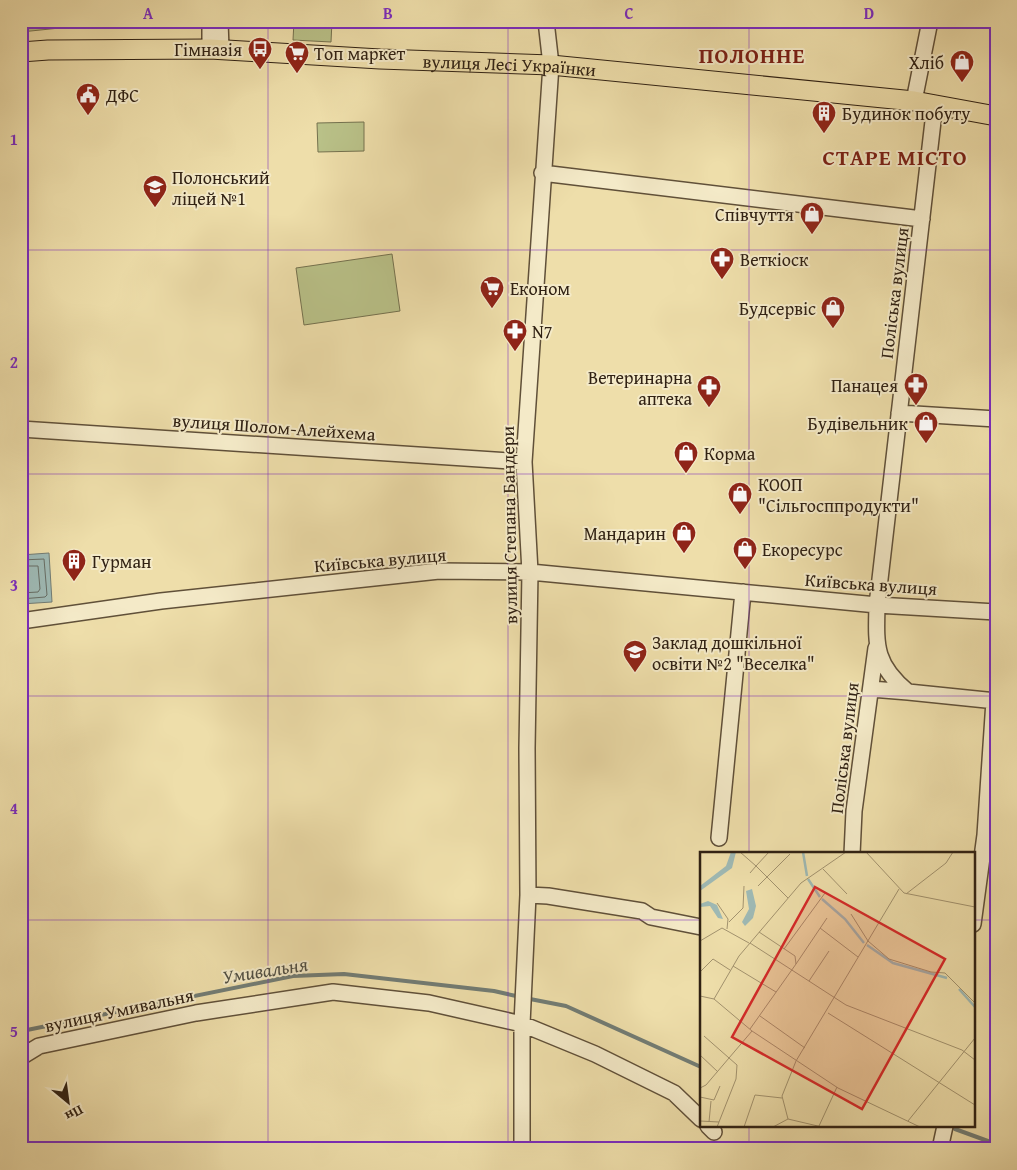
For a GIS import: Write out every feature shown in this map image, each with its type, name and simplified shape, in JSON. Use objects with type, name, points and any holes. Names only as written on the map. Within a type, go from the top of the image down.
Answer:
[{"type":"main road","name":"вулиця Лесі Українки","points":[[21,52],[48,50],[216,49],[380,59],[551,65],[914,101],[996,116]]},
{"type":"street","points":[[210,21],[216,49]]},
{"type":"street","points":[[216,49],[220,21]]},
{"type":"street","name":"вулиця Степана Бандери","points":[[522,1149],[522,1024],[528,896],[527,748],[530,572],[524,462],[542,173],[551,65],[546,21]]},
{"type":"street","points":[[914,101],[930,21]]},
{"type":"street","name":"Поліська вулиця","points":[[852,852],[854,812],[876,647],[877,605],[935,104]]},
{"type":"street","points":[[542,173],[922,219]]},
{"type":"street","points":[[899,413],[996,419]]},
{"type":"street","name":"вулиця Шолом-Алейхема","points":[[21,429],[524,462]]},
{"type":"street","name":"Київська вулиця","points":[[21,621],[161,601],[438,571],[530,572],[877,605],[996,612]]},
{"type":"street","points":[[720,838],[743,592]]},
{"type":"street","points":[[876,647],[884,664],[898,684],[908,692]]},
{"type":"street","points":[[870,689],[995,701],[985,835],[974,917]]},
{"type":"street","points":[[528,896],[548,896],[642,911],[651,916],[700,927]]},
{"type":"street","name":"вулиця Умивальня","points":[[21,1057],[39,1046],[113,1030],[206,1012],[333,992],[429,1003],[522,1024]]},
{"type":"street","points":[[522,1024],[595,1054],[674,1093],[700,1118]]},
{"type":"street","points":[[940,1149],[945,1128]]},
{"type":"green space","points":[[21,21],[77,21],[79,26],[21,32]]},
{"type":"green space","points":[[294,21],[332,21],[331,42],[293,40]]},
{"type":"green space","points":[[364,122],[364,151],[318,152],[317,123]]},
{"type":"green space","points":[[392,254],[400,311],[304,325],[296,268]]},
{"type":"water","points":[[49,553],[52,602],[21,604],[21,555]]},
{"type":"waterway","name":"Умивальня","points":[[21,1034],[27,1030],[293,976],[344,974],[494,991],[516,996]]},
{"type":"waterway","name":"Умивальня","points":[[530,999],[566,1006],[700,1067]]},
{"type":"waterway","name":"Умивальня","points":[[955,1129],[996,1144]]},
{"type":"place","name":"Гімназія","points":[[260,70]]},
{"type":"place","name":"Топ маркет","points":[[297,74]]},
{"type":"place","name":"Хліб","points":[[962,83]]},
{"type":"place","name":"ДФС","points":[[88,116]]},
{"type":"place","name":"Будинок побуту","points":[[824,134]]},
{"type":"place","name":"Полонський ліцей №1","points":[[155,208]]},
{"type":"place","name":"Співчуття","points":[[812,235]]},
{"type":"place","name":"Веткіоск","points":[[722,280]]},
{"type":"place","name":"Економ","points":[[492,309]]},
{"type":"place","name":"Будсервіс","points":[[833,329]]},
{"type":"place","name":"N7","points":[[515,352]]},
{"type":"place","name":"Панацея","points":[[916,406]]},
{"type":"place","name":"Ветеринарна аптека","points":[[709,408]]},
{"type":"place","name":"Будівельник","points":[[926,444]]},
{"type":"place","name":"Корма","points":[[686,474]]},
{"type":"place","name":"КООП \"Сільгосппродукти\"","points":[[740,515]]},
{"type":"place","name":"Мандарин","points":[[684,554]]},
{"type":"place","name":"Екоресурс","points":[[745,570]]},
{"type":"place","name":"Гурман","points":[[74,582]]},
{"type":"place","name":"Заклад дошкільної освіти №2 \"Веселка\"","points":[[635,673]]},
{"type":"district","name":"ПОЛОННЕ","points":[[752,55]]},
{"type":"district","name":"СТАРЕ МІСТО","points":[[895,157]]}]
